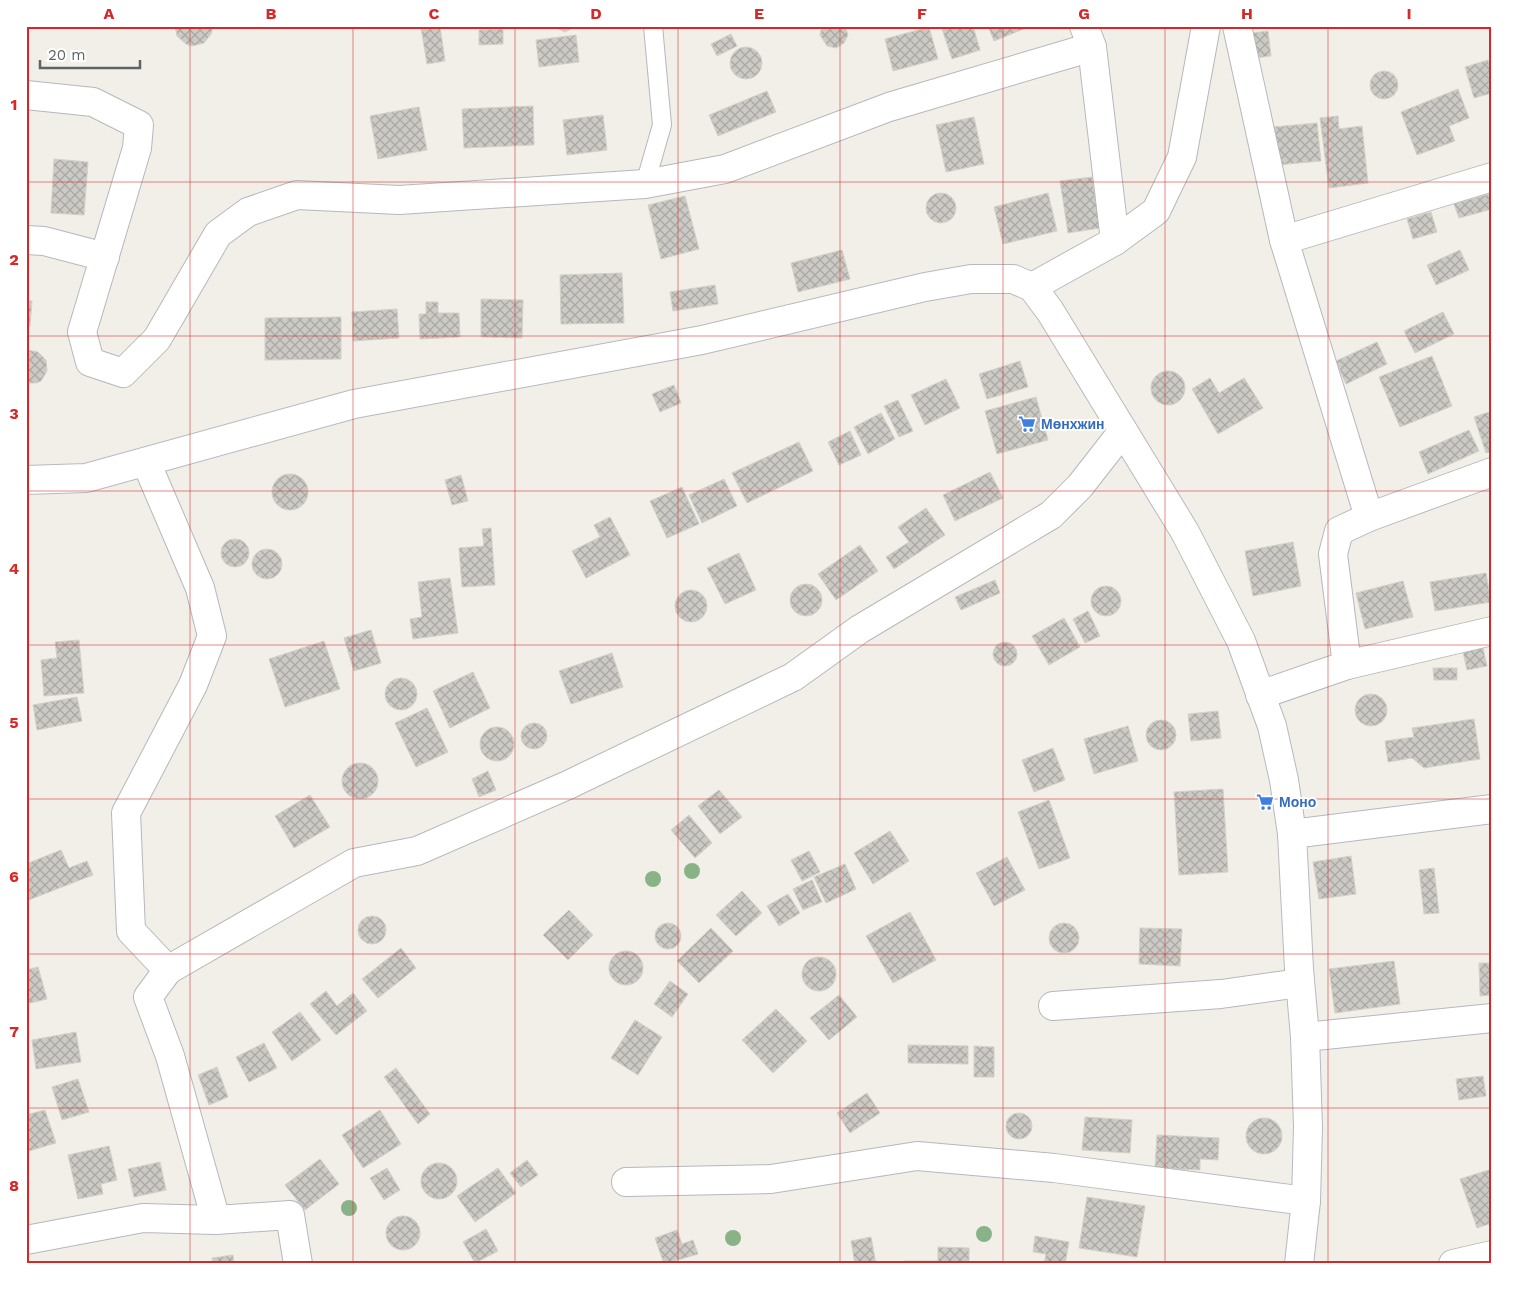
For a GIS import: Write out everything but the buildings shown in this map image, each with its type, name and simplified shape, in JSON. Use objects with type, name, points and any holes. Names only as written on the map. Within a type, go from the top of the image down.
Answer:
[{"type":"street","points":[[1237,26],[1284,240],[1369,517]]},
{"type":"street","points":[[1032,287],[1115,241],[1156,211],[1182,157],[1208,27]]},
{"type":"street","points":[[26,95],[94,102],[139,125],[137,148],[82,332],[90,362],[123,373],[157,339],[218,234],[248,212],[297,195],[399,200],[645,184],[726,169],[889,107],[1088,37],[1115,241]]},
{"type":"street","points":[[1284,240],[1492,176]]},
{"type":"street","points":[[26,240],[44,241],[105,257]]},
{"type":"street","points":[[26,480],[86,478],[354,404],[702,340],[925,287],[971,279],[994,278],[1013,279],[1032,287],[1050,311],[1193,549],[1241,641],[1272,726],[1284,780],[1292,834],[1300,983],[1305,1037],[1308,1127],[1306,1201],[1299,1264]]},
{"type":"street","points":[[216,1220],[170,1056],[148,997],[168,970],[354,863],[417,851],[568,785],[793,677],[860,629],[1051,515],[1080,486],[1123,431]]},
{"type":"street","points":[[146,462],[200,588],[212,636],[193,685],[126,813],[131,932],[168,970]]},
{"type":"street","points":[[1347,665],[1333,554],[1339,531],[1369,517],[1492,472]]},
{"type":"street","points":[[1260,694],[1347,665],[1492,631]]},
{"type":"street","points":[[1292,834],[1492,809]]},
{"type":"street","points":[[1053,1006],[1221,994],[1300,983]]},
{"type":"street","points":[[1305,1037],[1492,1018]]},
{"type":"street","points":[[626,1182],[771,1179],[917,1156],[1054,1168],[1306,1201]]},
{"type":"street","points":[[26,1240],[143,1218],[216,1220],[290,1214],[298,1264]]},
{"type":"street","points":[[1453,1264],[1492,1255]]},
{"type":"lane","points":[[645,184],[662,125],[654,26]]},
{"type":"place","name":"Мөнхжин","points":[[1027,424]]},
{"type":"place","name":"Моно","points":[[1265,802]]}]
